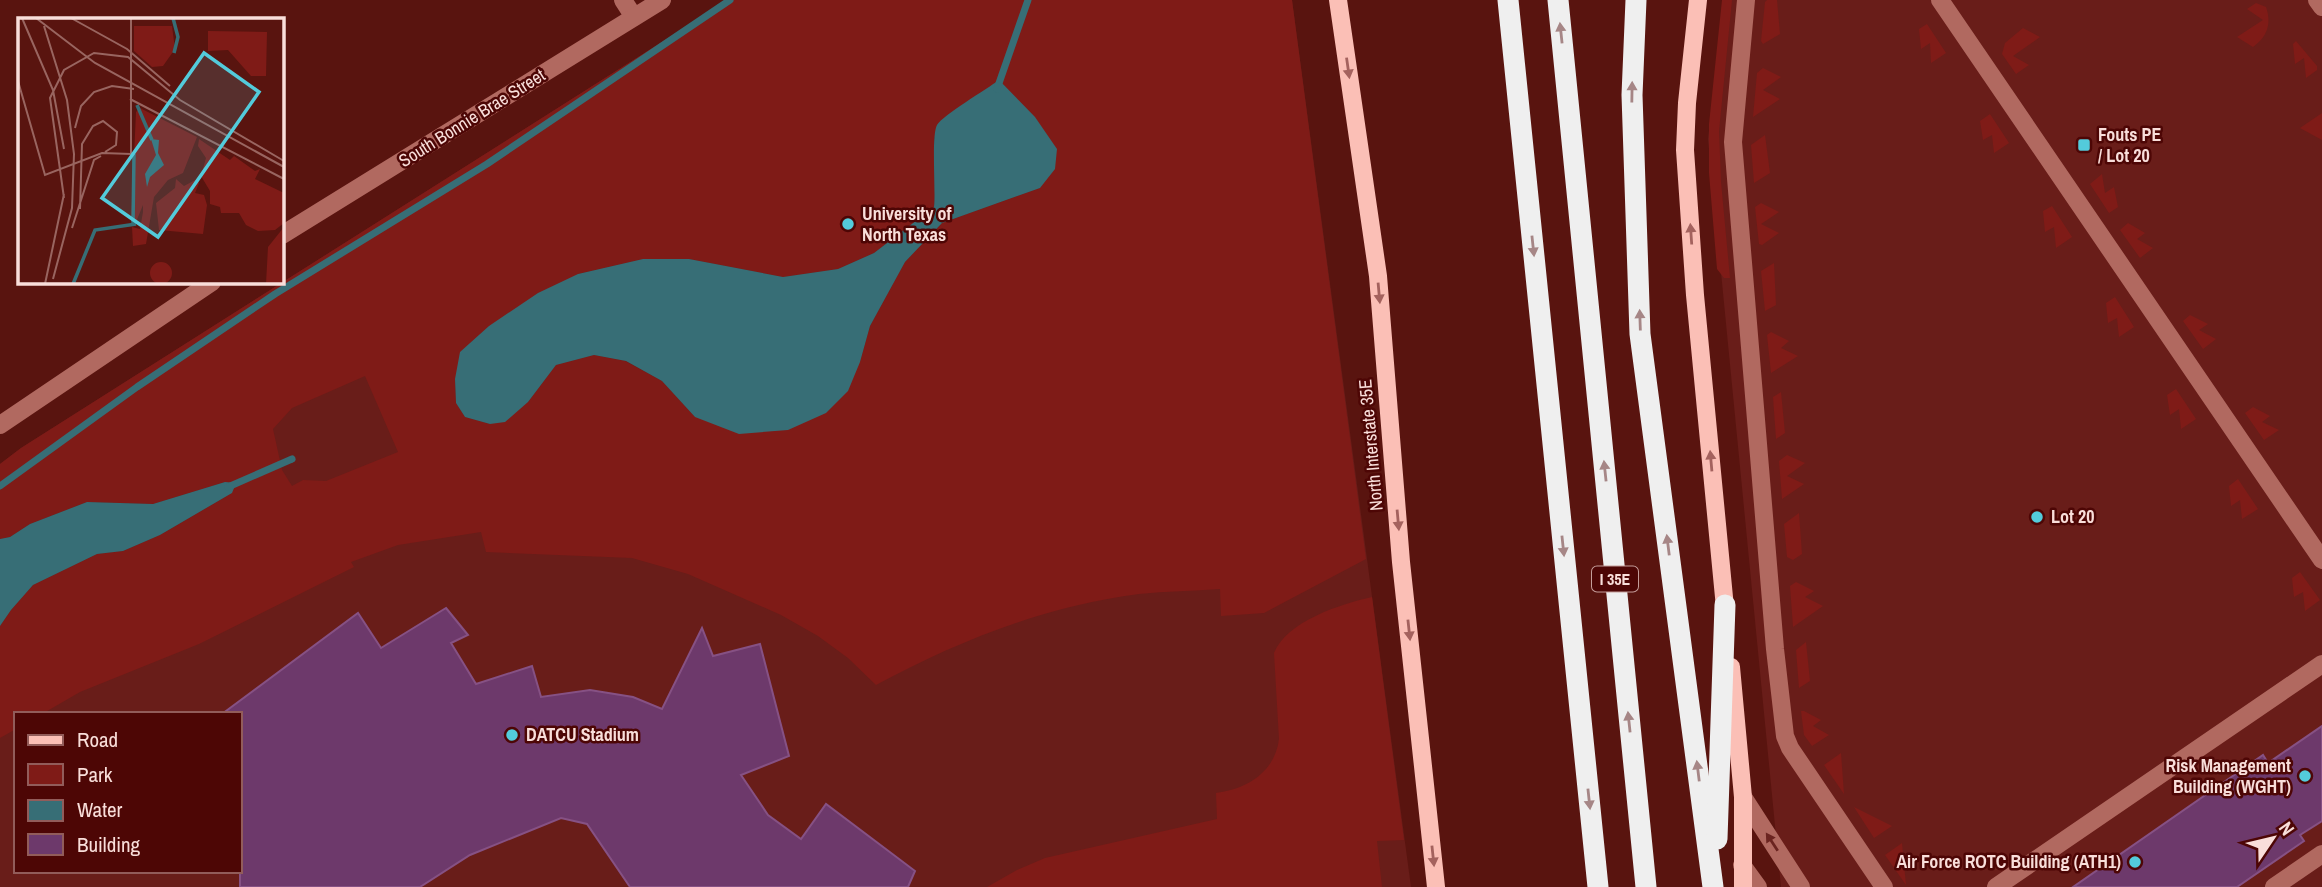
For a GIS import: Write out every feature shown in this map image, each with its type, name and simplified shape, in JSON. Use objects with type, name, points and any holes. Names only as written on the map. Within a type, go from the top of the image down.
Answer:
[{"type":"highway","points":[[1496,0],[1526,178]]},
{"type":"highway","name":"I 35E","points":[[1508,0],[1598,887]]},
{"type":"highway","name":"I 35E","points":[[1558,0],[1646,887]]},
{"type":"highway","points":[[1636,0],[1632,95],[1640,334],[1714,887]]},
{"type":"highway","points":[[1576,87],[1576,176]]},
{"type":"highway","points":[[1714,887],[1725,605]]},
{"type":"main road","name":"North Interstate 35E","points":[[1338,0],[1378,276],[1401,562],[1436,887]]},
{"type":"main road","points":[[1698,0],[1685,150],[1695,295],[1743,797],[1744,887]]},
{"type":"street","points":[[623,0],[634,17]]},
{"type":"street","name":"South Bonnie Brae Street","points":[[284,234],[662,0]]},
{"type":"street","points":[[1746,0],[1733,142],[1775,649],[1785,736],[1790,748],[1884,887]]},
{"type":"street","points":[[1940,0],[2322,560]]},
{"type":"street","points":[[2317,0],[2322,7]]},
{"type":"street","points":[[0,425],[209,284]]},
{"type":"street","points":[[1996,887],[2322,664]]},
{"type":"street","points":[[1743,797],[1801,887]]},
{"type":"street","points":[[2274,887],[2322,854]]},
{"type":"street","points":[[1742,865],[1758,887]]},
{"type":"shaded area","name":"University of North Texas","points":[[728,0],[1292,0],[1411,887],[0,887],[0,464],[21,448],[280,284],[284,284],[284,281]]},
{"type":"shaded area","name":"Lot 20","points":[[1724,0],[2322,0],[2322,887],[1781,887],[1708,139]]},
{"type":"green space","points":[[728,0],[1292,0],[1366,559],[1264,613],[1221,616],[1220,589],[1139,594],[1104,600],[1036,616],[970,640],[876,685],[848,658],[818,636],[781,615],[688,574],[632,558],[486,552],[481,532],[398,545],[351,562],[354,567],[199,644],[80,692],[45,712],[14,712],[14,730],[0,738],[0,626],[33,585],[97,554],[123,551],[160,535],[232,493],[225,482],[153,504],[87,502],[0,539],[0,464],[21,448],[280,284],[284,284],[284,281]],"holes":[[[934,137],[1040,188],[942,223],[905,262],[870,326],[860,362],[695,417],[662,381],[625,361],[594,355],[556,365],[528,402],[490,424],[465,417],[456,403],[455,379],[578,274],[643,259],[689,259],[783,277],[838,269],[874,253],[934,207]],[[365,376],[398,452],[326,481],[303,480],[292,486],[282,470],[273,429],[292,408]]]},
{"type":"green space","points":[[1722,0],[1732,0],[1719,131],[1730,278],[1724,278],[1717,269],[1709,173],[1709,124]]},
{"type":"green space","points":[[1767,0],[1777,0],[1780,34],[1763,44],[1761,41]]},
{"type":"green space","points":[[2256,3],[2266,7],[2268,24],[2262,39],[2253,47],[2237,37],[2263,20],[2247,9]]},
{"type":"green space","points":[[1927,24],[1946,53],[1931,63],[1930,43],[1921,49],[1919,29]]},
{"type":"green space","points":[[2023,28],[2040,37],[2013,56],[2029,65],[2016,74],[2002,54],[2005,43]]},
{"type":"green space","points":[[2296,41],[2317,66],[2317,70],[2306,78],[2304,58],[2295,64],[2293,44]]},
{"type":"green space","points":[[1763,68],[1781,77],[1763,90],[1780,99],[1753,117],[1757,73]]},
{"type":"green space","points":[[2322,113],[2322,140],[2300,128]]},
{"type":"green space","points":[[1990,114],[2009,143],[1994,153],[1992,135],[1983,140],[1980,121]]},
{"type":"green space","points":[[1765,135],[1770,173],[1754,183],[1751,145]]},
{"type":"green space","points":[[2102,174],[2105,193],[2114,187],[2118,207],[2109,213],[2090,184]]},
{"type":"green space","points":[[1761,203],[1779,212],[1761,224],[1779,233],[1762,245],[1759,244],[1755,207]]},
{"type":"green space","points":[[2052,206],[2072,237],[2056,248],[2054,227],[2045,232],[2043,211]]},
{"type":"green space","points":[[2128,223],[2145,233],[2137,239],[2153,248],[2140,258],[2120,230]]},
{"type":"green space","points":[[1774,263],[1776,305],[1765,311],[1761,271]]},
{"type":"green space","points":[[2115,297],[2134,327],[2119,337],[2117,318],[2108,323],[2106,303]]},
{"type":"green space","points":[[2190,315],[2208,324],[2199,330],[2216,339],[2203,349],[2183,321]]},
{"type":"green space","points":[[1771,332],[1789,341],[1781,348],[1798,356],[1771,373],[1767,335]]},
{"type":"green space","points":[[2176,389],[2196,419],[2181,429],[2179,409],[2170,415],[2167,395]]},
{"type":"green space","points":[[1781,392],[1785,433],[1776,439],[1773,397]]},
{"type":"green space","points":[[2253,407],[2270,416],[2262,422],[2279,430],[2264,440],[2245,413]]},
{"type":"green space","points":[[1787,455],[1805,463],[1787,476],[1804,484],[1782,499],[1779,461]]},
{"type":"green space","points":[[2238,479],[2258,509],[2242,519],[2240,500],[2231,506],[2229,486]]},
{"type":"green space","points":[[1799,513],[1802,554],[1793,560],[1787,557],[1784,524]]},
{"type":"green space","points":[[2300,572],[2320,600],[2305,611],[2303,592],[2294,597],[2292,578]]},
{"type":"green space","points":[[1796,582],[1814,591],[1805,597],[1823,606],[1793,627],[1790,586]]},
{"type":"green space","points":[[1372,597],[1404,840],[1377,841],[1382,887],[987,887],[1045,858],[1217,819],[1216,793],[1238,788],[1258,777],[1272,761],[1276,751],[1279,739],[1274,653],[1281,642],[1290,632],[1316,616]]},
{"type":"green space","points":[[1806,642],[1810,681],[1799,688],[1796,650]]},
{"type":"green space","points":[[1801,711],[1821,720],[1813,726],[1829,735],[1812,746],[1804,735]]},
{"type":"green space","points":[[1841,753],[1844,794],[1824,765]]},
{"type":"green space","points":[[1854,807],[1892,826],[1874,838]]},
{"type":"green space","points":[[1902,843],[1906,885],[1885,855]]},
{"type":"water","points":[[999,80],[1035,117],[1057,149],[1055,169],[1040,188],[942,223],[905,262],[870,326],[848,391],[826,413],[788,430],[739,434],[695,417],[662,381],[626,361],[594,355],[556,365],[528,402],[505,422],[490,424],[465,417],[456,403],[455,379],[460,352],[489,326],[538,293],[578,274],[643,259],[689,259],[783,277],[838,269],[874,253],[934,207],[934,140],[937,125]]},
{"type":"water","points":[[225,482],[236,483],[232,493],[160,535],[123,551],[97,554],[33,585],[0,626],[0,539],[87,502],[153,504]]},
{"type":"building","name":"DATCU Stadium","points":[[446,608],[468,635],[451,643],[476,684],[532,666],[541,697],[590,690],[633,697],[662,709],[702,628],[713,656],[760,644],[789,756],[741,775],[768,815],[801,839],[826,804],[915,871],[908,887],[630,887],[587,824],[561,818],[470,855],[420,887],[240,887],[242,712],[225,712],[358,613],[381,648]]},
{"type":"building","points":[[2322,726],[2322,821],[2300,835],[2304,841],[2237,887],[2073,887],[2263,755],[2268,763]]},
{"type":"waterway","points":[[0,486],[137,387],[275,294],[487,164],[730,0]]},
{"type":"waterway","points":[[997,89],[1028,0]]},
{"type":"waterway","points":[[228,487],[292,459]]},
{"type":"place","name":"Fouts PE / Lot 20","points":[[2084,145]]},
{"type":"place","name":"University of North Texas","points":[[848,224]]},
{"type":"place","name":"Lot 20","points":[[2037,517]]},
{"type":"place","name":"DATCU Stadium","points":[[512,735]]},
{"type":"place","name":"Risk Management Building (WGHT)","points":[[2305,776]]},
{"type":"place","name":"Air Force ROTC Building (ATH1)","points":[[2135,862]]}]
